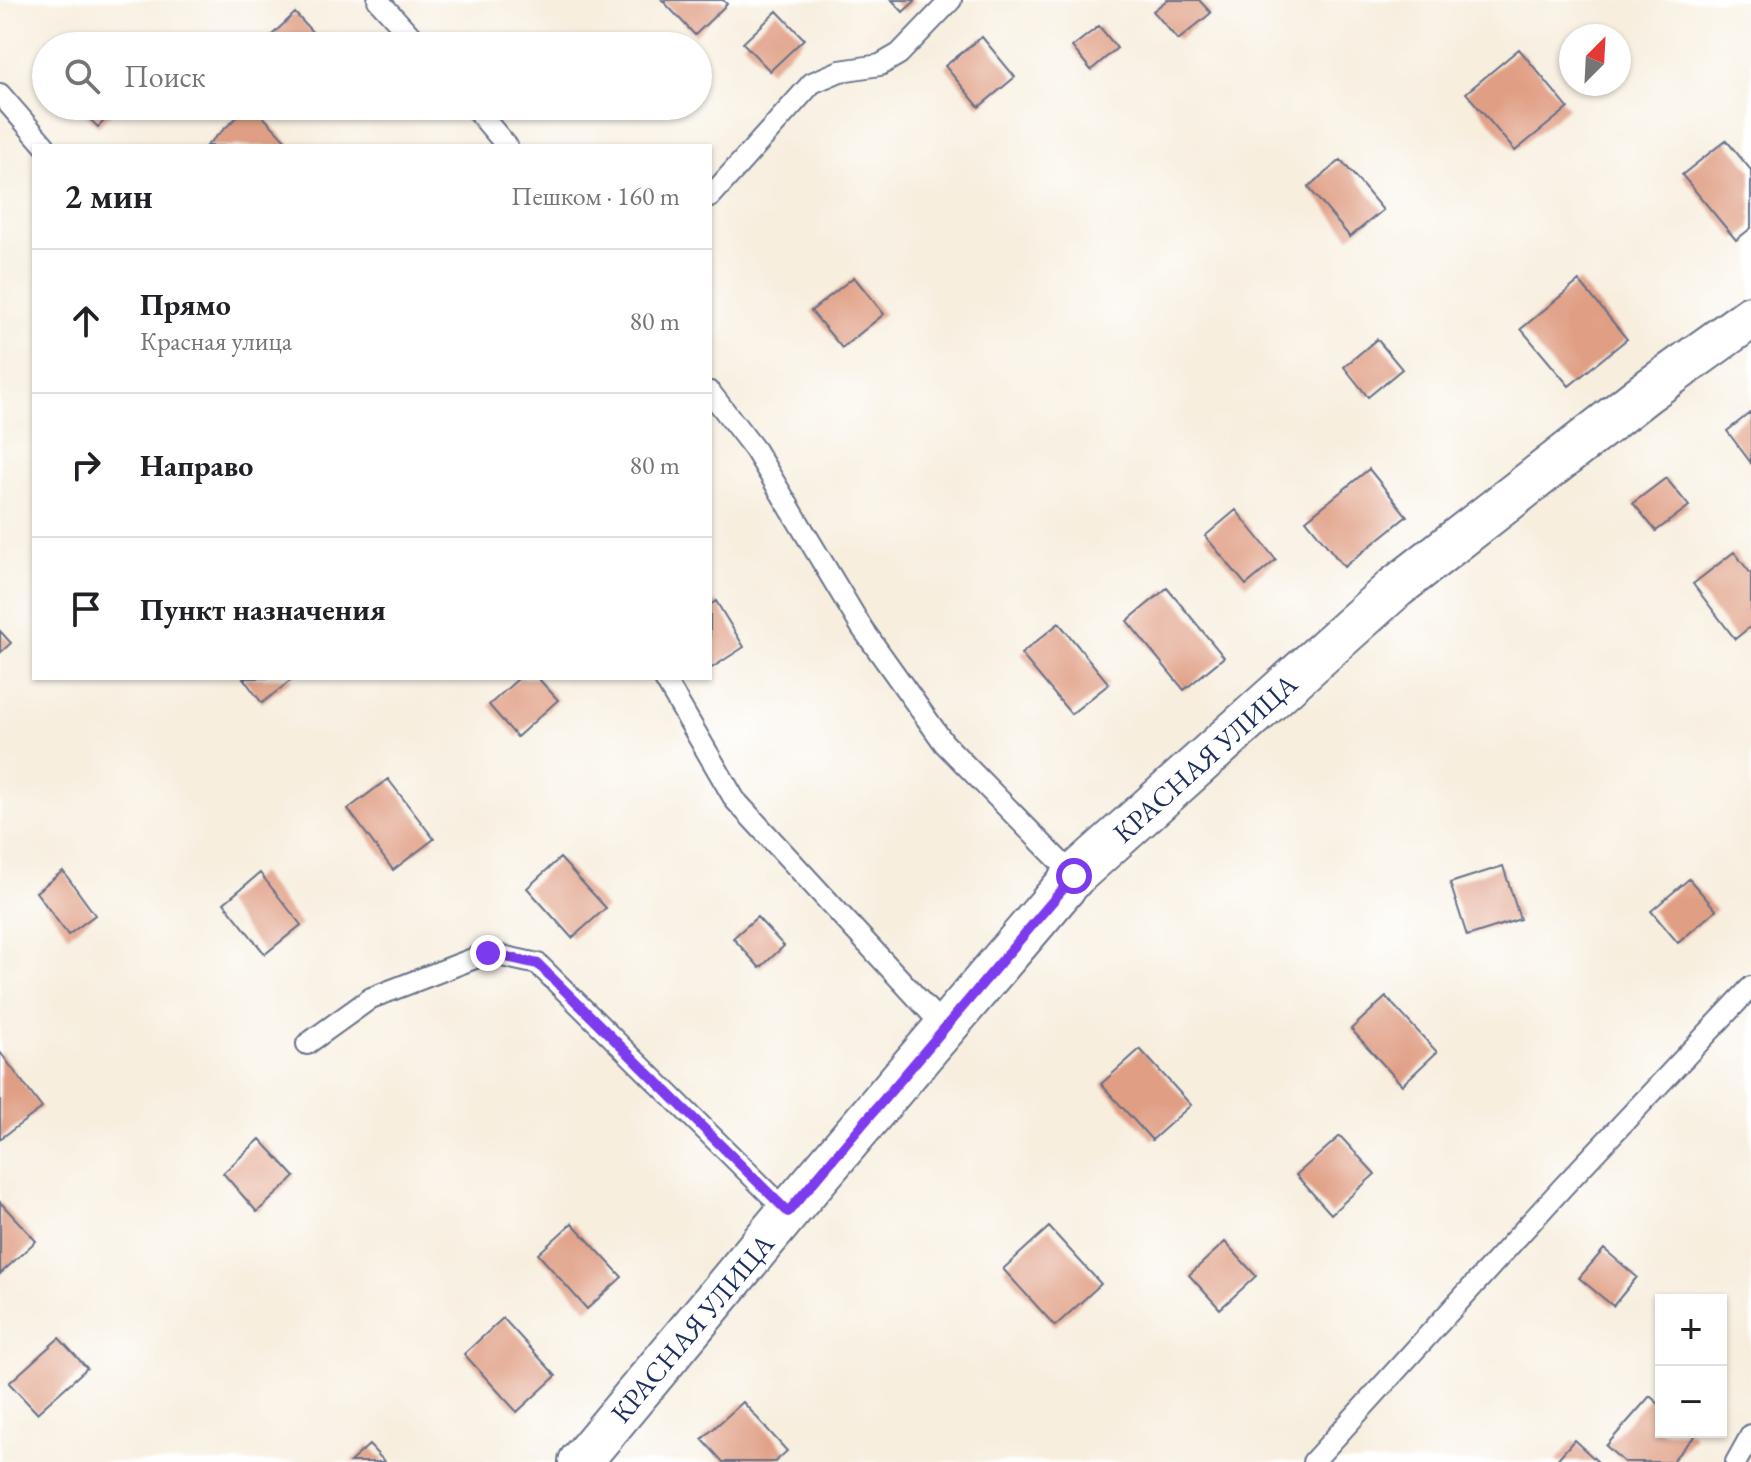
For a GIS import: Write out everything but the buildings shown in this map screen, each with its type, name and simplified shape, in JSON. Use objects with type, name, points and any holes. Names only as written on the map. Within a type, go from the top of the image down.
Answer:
[{"type":"street","name":"КРАСНАЯ УЛИЦА","points":[[580,1462],[1074,876],[1395,588],[1645,393],[1751,317]]},
{"type":"lane","points":[[378,0],[407,32]]},
{"type":"lane","points":[[712,195],[812,83],[840,71],[880,65],[899,54],[951,0]]},
{"type":"lane","points":[[0,94],[43,144]]},
{"type":"lane","points":[[485,120],[505,144]]},
{"type":"lane","points":[[712,395],[755,450],[862,628],[944,743],[1074,876]]},
{"type":"lane","points":[[665,680],[735,800],[944,1027]]},
{"type":"lane","points":[[307,1044],[371,998],[488,953],[538,964],[788,1212]]},
{"type":"lane","points":[[1313,1462],[1562,1188],[1751,987]]},
{"type":"lane","points":[[1736,1462],[1751,1435]]},
{"type":"route","points":[[488,953],[538,964],[788,1212],[1074,876]]}]
